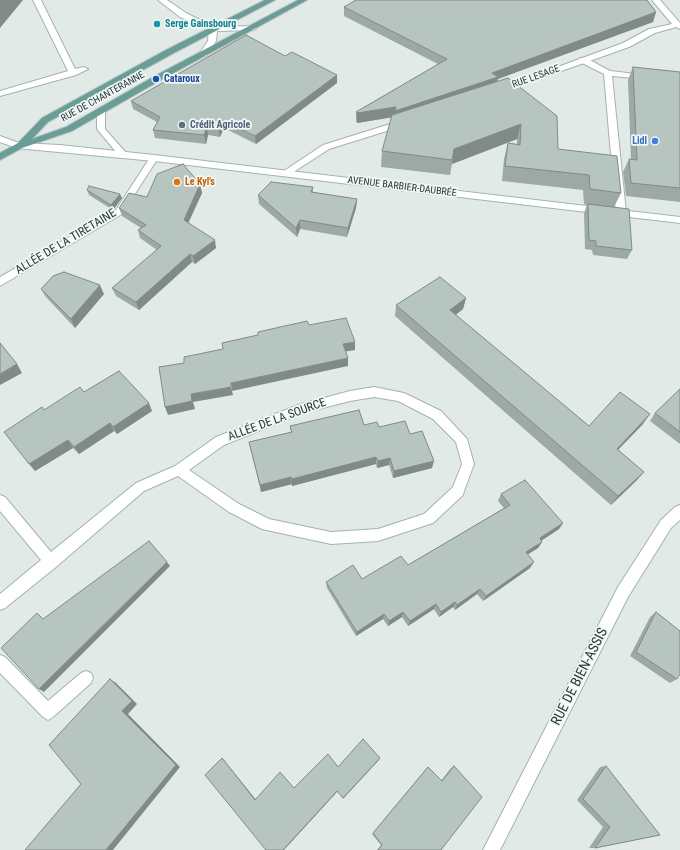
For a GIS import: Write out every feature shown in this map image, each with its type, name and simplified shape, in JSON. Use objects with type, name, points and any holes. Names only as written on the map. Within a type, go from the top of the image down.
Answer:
[{"type":"main road","name":"RUE DE CHANTERANNE","points":[[19,146],[45,120],[213,29],[271,0]]},
{"type":"main road","name":"RUE DE CHANTERANNE","points":[[19,146],[69,129],[303,0]]},
{"type":"main road","points":[[0,157],[19,146]]},
{"type":"street","points":[[37,0],[73,73]]},
{"type":"street","points":[[162,0],[183,15],[213,29],[253,28]]},
{"type":"street","points":[[656,0],[678,26]]},
{"type":"street","name":"RUE LESAGE","points":[[493,92],[626,44],[652,31],[678,26]]},
{"type":"street","points":[[203,54],[212,41],[213,29]]},
{"type":"street","points":[[583,60],[608,73],[651,78]]},
{"type":"street","points":[[0,94],[84,69]]},
{"type":"street","points":[[608,73],[621,214]]},
{"type":"street","points":[[102,110],[101,129],[124,156]]},
{"type":"street","points":[[286,173],[326,147],[414,119]]},
{"type":"street","name":"AVENUE BARBIER-DAUBRÉE","points":[[0,139],[19,146],[60,148],[154,158],[680,220]]},
{"type":"street","name":"ALLÉE DE LA TIRETAINE","points":[[0,282],[119,212],[154,158]]},
{"type":"street","name":"ALLÉE DE LA SOURCE","points":[[0,603],[140,487],[179,470],[220,442],[302,409],[343,398],[374,392],[400,396],[437,415],[461,439],[468,464],[458,491],[428,519],[378,535],[331,538],[267,525],[234,508],[179,470]]},
{"type":"street","points":[[0,501],[51,562]]},
{"type":"street","name":"RUE DE BIEN-ASSIS","points":[[491,850],[624,592],[666,524],[680,511]]},
{"type":"street","points":[[0,662],[48,712],[86,678]]},
{"type":"building","points":[[356,0],[647,0],[656,12],[492,73],[498,77],[395,111],[396,107],[357,113],[356,112],[447,59],[344,7]]},
{"type":"building","points":[[246,35],[285,56],[292,52],[337,75],[255,136],[222,120],[218,128],[207,127],[204,135],[153,130],[160,117],[131,101]]},
{"type":"building","name":"Lidl","points":[[633,67],[680,72],[680,188],[631,183],[629,159],[637,160]]},
{"type":"building","points":[[508,78],[557,116],[558,149],[617,156],[621,193],[590,189],[589,175],[505,166],[508,143],[520,145],[521,124],[454,149],[452,160],[382,151],[392,115]]},
{"type":"building","points":[[183,164],[200,184],[184,220],[215,240],[193,256],[190,254],[136,302],[112,288],[161,246],[138,230],[146,225],[119,208],[129,193],[147,197],[157,174]]},
{"type":"building","points":[[271,182],[313,187],[311,192],[357,199],[348,228],[300,220],[296,228],[258,195]]},
{"type":"building","points":[[89,186],[120,194],[111,205],[87,190]]},
{"type":"building","points":[[588,204],[629,209],[632,250],[596,246],[596,241],[589,240]]},
{"type":"building","points":[[64,272],[100,285],[71,319],[41,289],[53,276]]},
{"type":"building","points":[[440,277],[466,298],[450,310],[589,426],[620,392],[650,414],[617,449],[644,472],[618,496],[396,305]]},
{"type":"building","points":[[346,318],[355,342],[343,344],[348,358],[231,383],[231,387],[191,394],[192,401],[165,407],[159,367],[184,363],[184,357],[223,349],[222,343],[258,335],[258,332],[307,321],[309,325]]},
{"type":"building","points":[[0,343],[17,364],[0,374]]},
{"type":"building","points":[[119,371],[149,403],[113,427],[110,423],[74,447],[68,440],[29,464],[4,432],[42,407],[44,410],[80,387],[84,392]]},
{"type":"building","points":[[680,389],[680,432],[655,413]]},
{"type":"building","points":[[359,410],[364,425],[377,422],[379,427],[405,421],[410,434],[422,431],[434,461],[394,471],[390,458],[378,461],[376,457],[292,479],[291,477],[260,485],[249,442],[292,432],[290,426]]},
{"type":"building","points":[[525,480],[563,523],[540,538],[542,542],[526,552],[534,562],[486,596],[480,589],[457,605],[455,602],[441,612],[436,604],[410,621],[403,612],[389,621],[384,614],[357,632],[326,582],[353,565],[362,579],[401,556],[408,565],[510,505],[501,494]]},
{"type":"building","points":[[149,541],[167,562],[39,689],[1,648],[37,613],[43,619]]},
{"type":"building","points":[[656,612],[680,631],[680,674],[677,679],[636,652]]},
{"type":"building","points":[[110,679],[132,701],[122,711],[176,765],[106,850],[25,850],[81,784],[49,745]]},
{"type":"building","points":[[363,739],[380,758],[343,798],[337,791],[283,850],[266,850],[205,775],[222,758],[255,800],[280,772],[294,788],[328,754],[338,767]]},
{"type":"building","points":[[454,766],[482,797],[441,850],[378,850],[382,845],[373,833],[428,767],[442,781]]},
{"type":"building","points":[[606,766],[660,835],[595,848],[610,827],[583,799]]},
{"type":"place","name":"Serge Gainsbourg","points":[[157,24]]},
{"type":"place","name":"Cataroux","points":[[156,79]]},
{"type":"place","name":"Crédit Agricole","points":[[182,125]]},
{"type":"place","name":"Lidl","points":[[655,141]]},
{"type":"place","name":"Le Kyl's","points":[[177,182]]}]
